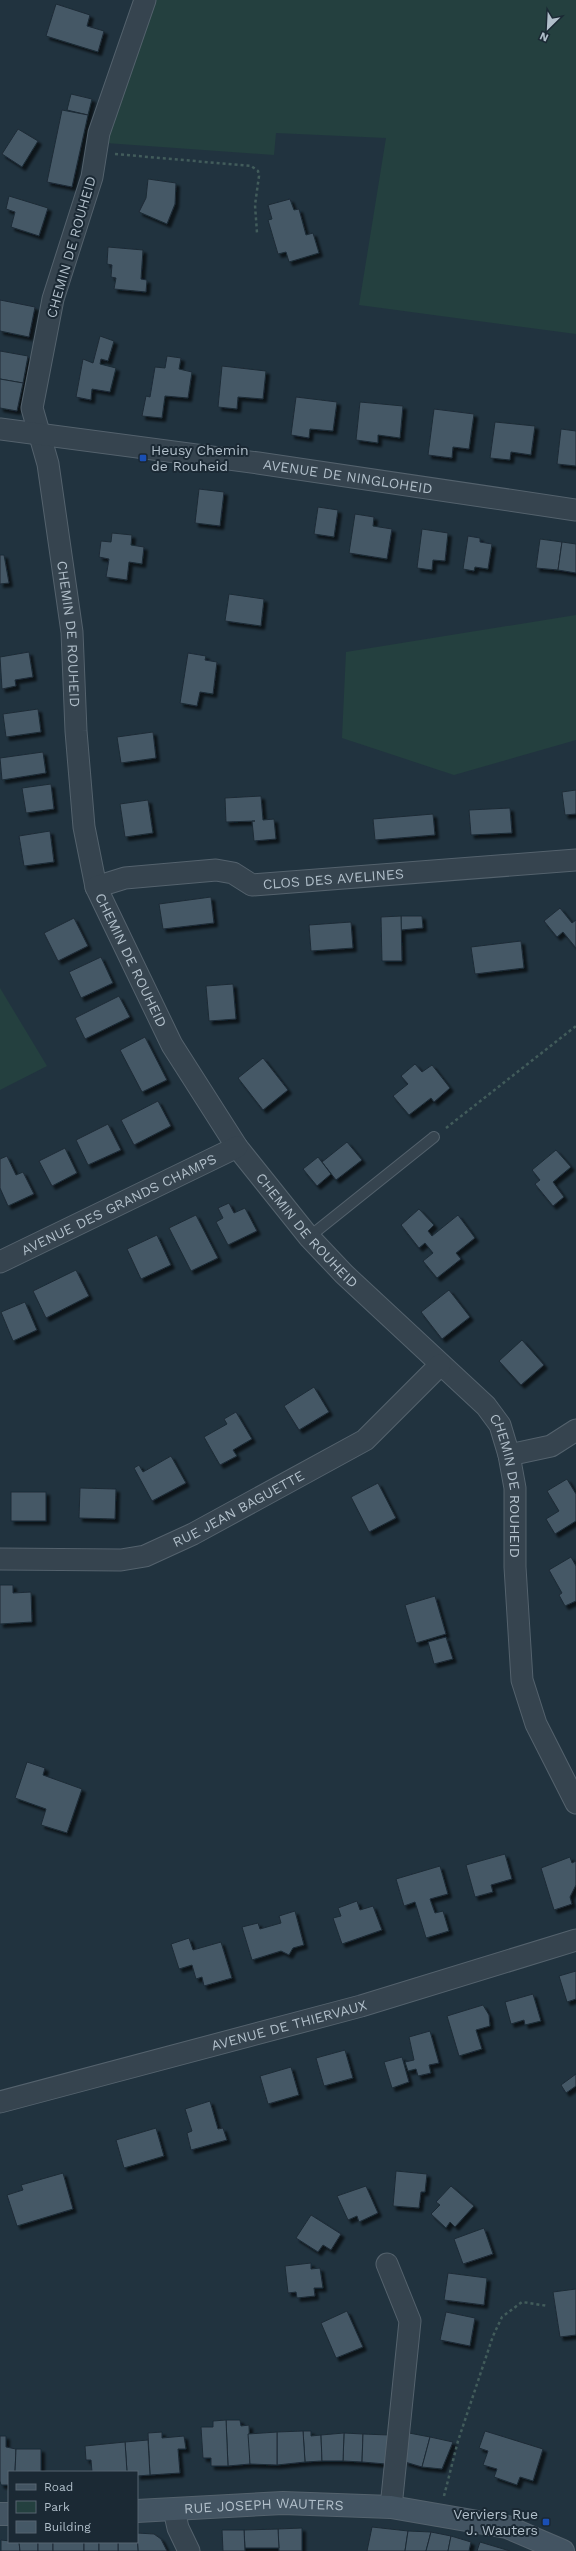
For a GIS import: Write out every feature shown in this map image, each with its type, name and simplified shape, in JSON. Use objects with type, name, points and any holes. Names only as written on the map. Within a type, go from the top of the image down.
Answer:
[{"type":"street","name":"CHEMIN DE ROUHEID","points":[[146,0],[99,133],[92,177],[53,299],[32,408],[48,464],[72,632],[76,732],[84,827],[96,887],[172,1045],[237,1148],[309,1237],[344,1274],[440,1366],[486,1406],[500,1425],[509,1455],[515,1488],[515,1567],[522,1680],[536,1724],[576,1803]]},
{"type":"street","name":"AVENUE DE NINGLOHEID","points":[[0,429],[38,433],[576,510]]},
{"type":"street","name":"CLOS DES AVELINES","points":[[96,887],[125,878],[216,870],[233,873],[252,885],[576,860]]},
{"type":"street","name":"AVENUE DES GRANDS CHAMPS","points":[[0,1262],[237,1148]]},
{"type":"street","name":"RUE JEAN BAGUETTE","points":[[0,1560],[122,1560],[145,1556],[193,1534],[365,1440],[440,1366]]},
{"type":"street","points":[[509,1455],[551,1446],[576,1430]]},
{"type":"street","name":"AVENUE DE THIERVAUX","points":[[0,2102],[361,2006],[576,1940]]},
{"type":"street","points":[[387,2264],[410,2321],[391,2507]]},
{"type":"street","name":"RUE JOSEPH WAUTERS","points":[[138,2511],[283,2504],[391,2507],[440,2514],[507,2527],[563,2551]]},
{"type":"street","points":[[174,2510],[178,2528],[189,2551]]},
{"type":"lane","points":[[309,1237],[434,1137]]},
{"type":"path","points":[[96,151],[251,166],[258,171],[259,176],[255,206],[256,232]]},
{"type":"path","points":[[434,1137],[576,1026]]},
{"type":"path","points":[[440,2514],[446,2481],[460,2434],[493,2336],[502,2317],[522,2302],[548,2306]]},
{"type":"green space","points":[[154,0],[576,0],[576,334],[359,305],[386,138],[276,133],[274,155],[106,143]]},
{"type":"green space","points":[[576,615],[576,740],[454,775],[342,738],[346,652]]},
{"type":"green space","points":[[0,988],[47,1066],[0,1090]]},
{"type":"building","points":[[56,4],[90,15],[87,26],[104,31],[98,52],[46,36]]},
{"type":"building","points":[[71,94],[92,99],[88,115],[67,110]]},
{"type":"building","points":[[62,110],[88,115],[72,187],[47,182]]},
{"type":"building","points":[[18,129],[38,141],[22,167],[2,154]]},
{"type":"building","points":[[148,179],[176,183],[175,204],[167,224],[139,212],[146,198]]},
{"type":"building","points":[[9,196],[48,208],[39,236],[11,227],[15,212],[6,209]]},
{"type":"building","points":[[290,199],[294,210],[299,209],[306,235],[313,233],[319,253],[289,262],[286,252],[278,254],[268,220],[272,219],[268,205]]},
{"type":"building","points":[[108,247],[143,250],[141,279],[147,280],[146,292],[114,289],[116,278],[111,277],[112,265],[107,264]]},
{"type":"building","points":[[0,300],[35,307],[29,337],[0,331]]},
{"type":"building","points":[[100,336],[114,341],[108,361],[101,359],[100,364],[116,368],[110,392],[92,389],[91,400],[76,397],[83,359],[93,363]]},
{"type":"building","points":[[0,351],[28,356],[23,383],[0,379]]},
{"type":"building","points":[[167,356],[181,358],[179,369],[192,372],[188,398],[165,396],[162,418],[142,416],[146,396],[150,397],[155,367],[165,368]]},
{"type":"building","points":[[222,366],[266,371],[263,399],[238,397],[237,409],[218,407]]},
{"type":"building","points":[[0,379],[23,383],[17,411],[0,408]]},
{"type":"building","points":[[296,397],[337,402],[333,431],[310,429],[309,438],[291,435]]},
{"type":"building","points":[[360,402],[403,406],[400,438],[378,435],[378,443],[356,440]]},
{"type":"building","points":[[434,409],[474,414],[469,449],[453,447],[452,458],[428,455]]},
{"type":"building","points":[[495,422],[535,426],[531,455],[511,452],[510,460],[490,458]]},
{"type":"building","points":[[561,429],[576,431],[576,466],[557,464]]},
{"type":"building","points":[[199,489],[224,492],[220,526],[195,523]]},
{"type":"building","points":[[318,507],[338,510],[334,537],[314,534]]},
{"type":"building","points":[[355,514],[374,517],[373,526],[392,529],[387,559],[349,553]]},
{"type":"building","points":[[422,529],[448,533],[445,561],[433,560],[432,570],[417,568]]},
{"type":"building","points":[[112,533],[132,535],[131,545],[144,547],[142,564],[129,562],[127,580],[106,577],[109,559],[99,557],[101,541],[111,542]]},
{"type":"building","points":[[468,536],[480,538],[480,542],[492,544],[488,569],[475,567],[474,571],[463,569]]},
{"type":"building","points":[[540,539],[562,542],[558,570],[536,568]]},
{"type":"building","points":[[562,542],[576,544],[576,573],[558,570]]},
{"type":"building","points":[[0,555],[4,555],[9,583],[0,584]]},
{"type":"building","points":[[229,594],[264,599],[261,626],[225,621]]},
{"type":"building","points":[[29,652],[33,677],[15,680],[16,686],[2,689],[0,657]]},
{"type":"building","points":[[188,653],[206,656],[205,660],[217,662],[213,694],[200,692],[197,706],[180,703]]},
{"type":"building","points":[[38,709],[41,732],[6,737],[3,714]]},
{"type":"building","points":[[153,732],[156,758],[121,763],[117,737]]},
{"type":"building","points":[[43,752],[46,773],[2,780],[0,758]]},
{"type":"building","points":[[51,784],[54,809],[26,813],[22,788]]},
{"type":"building","points":[[576,790],[576,814],[565,815],[562,792]]},
{"type":"building","points":[[261,796],[263,820],[274,819],[276,839],[254,841],[252,821],[226,822],[225,798]]},
{"type":"building","points":[[148,800],[153,833],[125,837],[120,804]]},
{"type":"building","points":[[510,808],[512,833],[471,835],[469,810]]},
{"type":"building","points":[[433,814],[435,835],[375,840],[373,819]]},
{"type":"building","points":[[50,831],[54,862],[24,866],[19,836]]},
{"type":"building","points":[[211,897],[214,923],[163,929],[159,904]]},
{"type":"building","points":[[560,908],[572,923],[576,920],[576,948],[563,932],[557,937],[544,921]]},
{"type":"building","points":[[401,916],[422,916],[423,928],[401,930]]},
{"type":"building","points":[[401,916],[402,961],[382,961],[381,917]]},
{"type":"building","points":[[74,918],[88,946],[58,961],[44,933]]},
{"type":"building","points":[[351,922],[353,948],[311,951],[309,925]]},
{"type":"building","points":[[521,941],[524,968],[475,974],[471,947]]},
{"type":"building","points":[[101,957],[113,983],[81,998],[69,972]]},
{"type":"building","points":[[233,984],[236,1019],[209,1021],[206,986]]},
{"type":"building","points":[[119,996],[130,1017],[85,1039],[75,1018]]},
{"type":"building","points":[[145,1037],[167,1080],[142,1092],[120,1050]]},
{"type":"building","points":[[263,1058],[288,1090],[263,1110],[238,1078]]},
{"type":"building","points":[[415,1064],[422,1072],[432,1065],[450,1088],[434,1102],[431,1098],[409,1115],[393,1096],[408,1084],[401,1076]]},
{"type":"building","points":[[158,1101],[171,1126],[134,1145],[121,1120]]},
{"type":"building","points":[[108,1124],[121,1150],[88,1165],[76,1140]]},
{"type":"building","points":[[347,1142],[362,1160],[336,1180],[322,1162]]},
{"type":"building","points":[[65,1148],[77,1173],[52,1186],[39,1161]]},
{"type":"building","points":[[556,1150],[571,1167],[553,1182],[564,1197],[553,1206],[535,1184],[540,1180],[532,1170]]},
{"type":"building","points":[[7,1156],[16,1175],[23,1172],[34,1194],[8,1206],[0,1188],[0,1159]]},
{"type":"building","points":[[318,1157],[331,1174],[317,1186],[303,1169]]},
{"type":"building","points":[[229,1203],[234,1213],[245,1208],[257,1231],[228,1245],[216,1222],[223,1218],[218,1208]]},
{"type":"building","points":[[419,1209],[434,1225],[428,1231],[432,1236],[458,1215],[475,1238],[456,1253],[461,1259],[437,1278],[423,1261],[433,1253],[425,1243],[419,1248],[401,1225]]},
{"type":"building","points":[[196,1215],[218,1258],[191,1271],[169,1228]]},
{"type":"building","points":[[157,1235],[171,1265],[141,1279],[127,1249]]},
{"type":"building","points":[[76,1270],[89,1296],[46,1318],[33,1291]]},
{"type":"building","points":[[449,1290],[470,1317],[442,1339],[421,1312]]},
{"type":"building","points":[[25,1302],[37,1330],[13,1341],[1,1312]]},
{"type":"building","points":[[522,1340],[544,1365],[521,1385],[499,1361]]},
{"type":"building","points":[[314,1387],[329,1412],[299,1430],[284,1406]]},
{"type":"building","points":[[236,1412],[252,1439],[233,1450],[237,1456],[220,1465],[204,1437],[227,1424],[224,1419]]},
{"type":"building","points":[[171,1456],[186,1483],[152,1501],[134,1468],[139,1465],[143,1472]]},
{"type":"building","points":[[567,1479],[576,1494],[576,1521],[555,1534],[546,1519],[559,1511],[547,1491]]},
{"type":"building","points":[[378,1483],[396,1518],[369,1532],[351,1497]]},
{"type":"building","points":[[80,1488],[116,1489],[115,1519],[79,1518]]},
{"type":"building","points":[[11,1492],[46,1492],[46,1521],[11,1521]]},
{"type":"building","points":[[571,1557],[576,1566],[576,1601],[565,1606],[559,1595],[562,1593],[549,1570]]},
{"type":"building","points":[[0,1585],[13,1585],[13,1593],[31,1592],[32,1622],[0,1624]]},
{"type":"building","points":[[435,1596],[446,1634],[416,1643],[405,1605]]},
{"type":"building","points":[[446,1637],[453,1659],[434,1664],[428,1642]]},
{"type":"building","points":[[27,1762],[45,1768],[43,1775],[82,1789],[67,1833],[41,1825],[46,1809],[15,1798]]},
{"type":"building","points":[[505,1854],[512,1879],[491,1885],[493,1892],[475,1897],[466,1865]]},
{"type":"building","points":[[570,1857],[572,1863],[576,1861],[576,1885],[570,1897],[572,1904],[554,1910],[541,1868]]},
{"type":"building","points":[[440,1866],[448,1894],[430,1899],[435,1913],[443,1911],[449,1931],[426,1938],[415,1902],[404,1906],[396,1879]]},
{"type":"building","points":[[357,1901],[360,1910],[373,1906],[382,1930],[342,1944],[333,1918],[341,1916],[338,1908]]},
{"type":"building","points":[[295,1911],[304,1945],[293,1948],[289,1955],[281,1951],[252,1960],[242,1927],[258,1923],[260,1929],[281,1923],[279,1916]]},
{"type":"building","points":[[189,1938],[193,1950],[221,1942],[232,1978],[204,1986],[202,1977],[196,1979],[192,1965],[179,1969],[171,1944]]},
{"type":"building","points":[[576,1971],[576,1999],[567,2002],[559,1976]]},
{"type":"building","points":[[533,1994],[541,2021],[525,2025],[524,2020],[511,2024],[505,2002]]},
{"type":"building","points":[[483,2005],[489,2015],[490,2026],[476,2030],[482,2049],[459,2056],[447,2016]]},
{"type":"building","points":[[430,2031],[439,2063],[429,2065],[431,2073],[418,2076],[416,2069],[408,2071],[405,2062],[414,2060],[409,2037]]},
{"type":"building","points":[[345,2050],[353,2078],[324,2086],[316,2058]]},
{"type":"building","points":[[402,2057],[409,2082],[392,2088],[384,2062]]},
{"type":"building","points":[[291,2067],[299,2095],[268,2104],[260,2076]]},
{"type":"building","points":[[576,2074],[576,2086],[566,2093],[561,2085]]},
{"type":"building","points":[[210,2101],[218,2129],[223,2128],[227,2140],[191,2150],[187,2133],[192,2131],[185,2109]]},
{"type":"building","points":[[156,2128],[164,2156],[124,2168],[116,2140]]},
{"type":"building","points":[[396,2171],[427,2174],[425,2192],[421,2192],[419,2208],[393,2206]]},
{"type":"building","points":[[63,2173],[73,2209],[17,2226],[7,2195],[23,2190],[21,2185]]},
{"type":"building","points":[[366,2186],[378,2213],[359,2222],[357,2216],[348,2220],[337,2196]]},
{"type":"building","points":[[451,2186],[474,2206],[455,2227],[450,2222],[446,2228],[431,2214],[440,2205],[436,2202]]},
{"type":"building","points":[[311,2215],[341,2234],[331,2250],[323,2245],[318,2252],[296,2238]]},
{"type":"building","points":[[484,2228],[493,2254],[463,2264],[454,2239]]},
{"type":"building","points":[[311,2263],[311,2269],[320,2268],[323,2288],[314,2288],[315,2296],[297,2298],[296,2292],[288,2293],[285,2266]]},
{"type":"building","points":[[448,2273],[487,2278],[484,2305],[444,2300]]},
{"type":"building","points":[[576,2289],[576,2335],[560,2337],[553,2292]]},
{"type":"building","points":[[347,2311],[363,2347],[336,2358],[321,2323]]},
{"type":"building","points":[[446,2312],[475,2318],[470,2346],[440,2340]]},
{"type":"building","points":[[226,2420],[240,2420],[241,2426],[249,2425],[250,2464],[228,2466]]},
{"type":"building","points":[[226,2420],[228,2466],[211,2466],[211,2458],[203,2458],[201,2427],[213,2427],[213,2421]]},
{"type":"building","points":[[303,2431],[311,2431],[311,2436],[321,2435],[322,2461],[305,2462]]},
{"type":"building","points":[[303,2431],[305,2462],[277,2465],[277,2432]]},
{"type":"building","points":[[485,2431],[543,2449],[533,2481],[520,2477],[517,2485],[494,2477],[497,2469],[483,2465],[488,2451],[479,2448]]},
{"type":"building","points":[[162,2432],[162,2438],[184,2436],[186,2449],[178,2449],[180,2473],[150,2475],[148,2433]]},
{"type":"building","points":[[277,2432],[277,2465],[250,2464],[248,2434]]},
{"type":"building","points":[[344,2433],[363,2434],[362,2462],[343,2461]]},
{"type":"building","points":[[344,2433],[343,2461],[322,2461],[321,2435]]},
{"type":"building","points":[[409,2433],[430,2437],[422,2467],[405,2462]]},
{"type":"building","points":[[363,2434],[389,2435],[386,2464],[362,2462]]},
{"type":"building","points":[[0,2436],[6,2436],[6,2447],[16,2449],[15,2471],[8,2471],[8,2485],[1,2485]]},
{"type":"building","points":[[430,2437],[453,2442],[442,2469],[422,2467]]},
{"type":"building","points":[[148,2440],[150,2475],[138,2476],[138,2471],[127,2471],[125,2442]]},
{"type":"building","points":[[125,2442],[127,2471],[92,2471],[91,2460],[86,2460],[85,2446]]},
{"type":"building","points":[[16,2449],[41,2449],[41,2471],[15,2471]]},
{"type":"building","points":[[372,2527],[408,2531],[405,2551],[367,2551]]},
{"type":"building","points":[[302,2528],[302,2551],[279,2551],[278,2529]]},
{"type":"building","points":[[278,2529],[279,2548],[245,2548],[244,2530]]},
{"type":"building","points":[[222,2530],[244,2530],[245,2551],[223,2551]]},
{"type":"building","points":[[408,2531],[431,2532],[426,2551],[405,2551]]},
{"type":"building","points":[[431,2532],[451,2536],[448,2551],[426,2551]]},
{"type":"building","points":[[138,2533],[154,2534],[161,2539],[167,2551],[138,2551]]},
{"type":"building","points":[[451,2536],[471,2542],[469,2551],[448,2551]]},
{"type":"building","points":[[1,2540],[8,2541],[8,2543],[19,2543],[20,2551],[1,2551]]},
{"type":"building","points":[[480,2542],[510,2551],[477,2551]]},
{"type":"building","points":[[19,2543],[38,2543],[38,2551],[20,2551]]},
{"type":"building","points":[[38,2543],[53,2543],[53,2551],[38,2551]]},
{"type":"building","points":[[53,2543],[84,2543],[84,2551],[53,2551]]},
{"type":"building","points":[[84,2543],[99,2543],[99,2551],[84,2551]]},
{"type":"building","points":[[99,2543],[118,2543],[118,2551],[99,2551]]},
{"type":"building","points":[[118,2543],[138,2543],[138,2551],[118,2551]]},
{"type":"place","name":"Heusy Chemin de Rouheid","points":[[143,458]]},
{"type":"place","name":"Verviers Rue J. Wauters","points":[[546,2522]]}]
